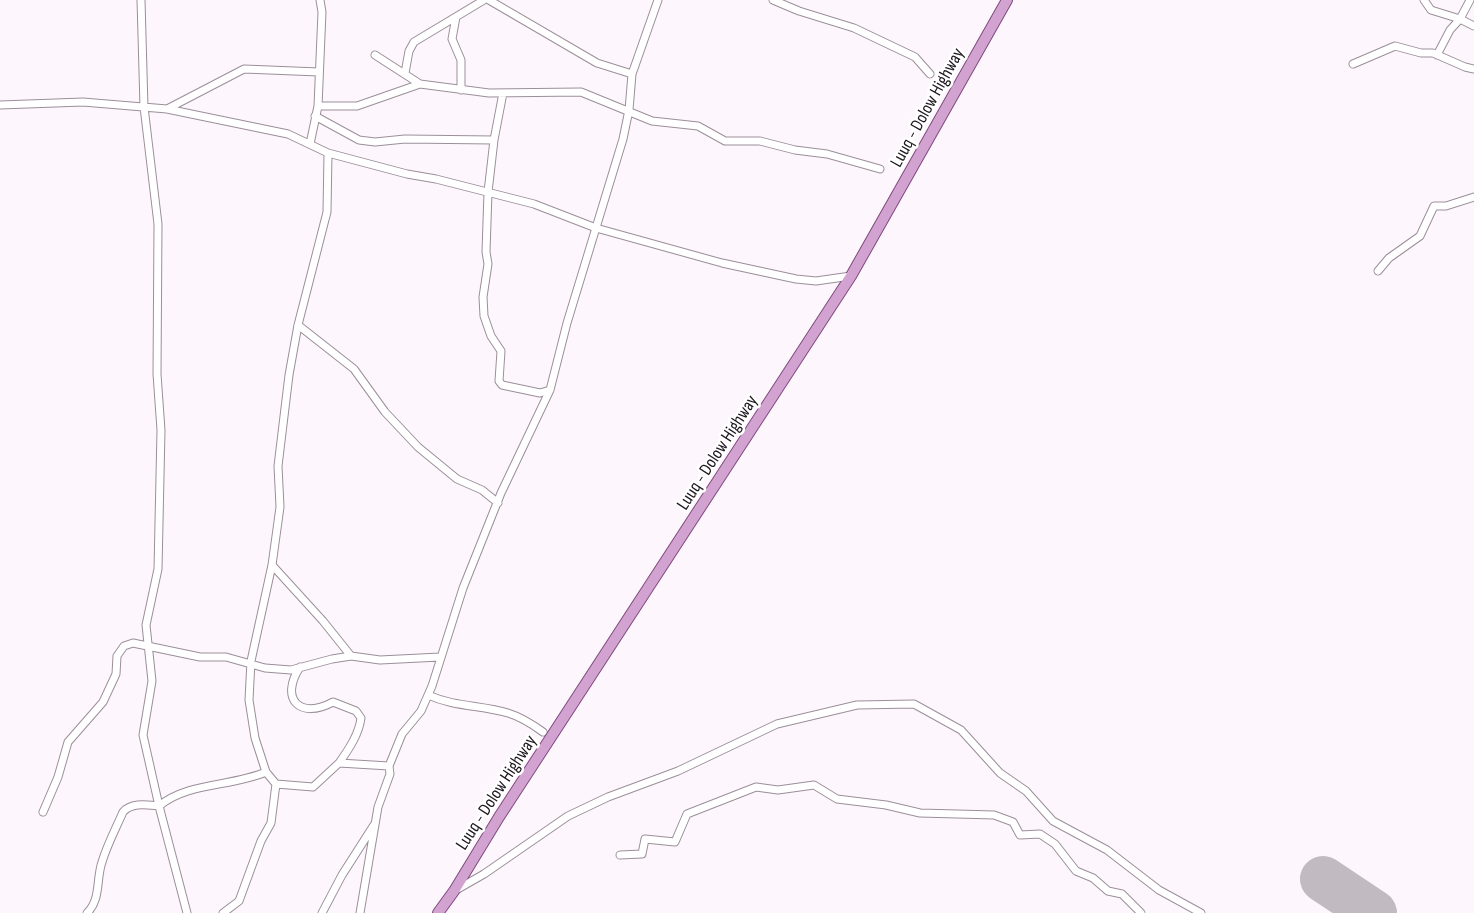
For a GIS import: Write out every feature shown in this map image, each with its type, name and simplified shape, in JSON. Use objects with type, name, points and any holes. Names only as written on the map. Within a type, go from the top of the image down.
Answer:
[{"type":"main road","name":"Luuq - Dolow Highway","points":[[438,913],[852,276],[1007,0]]},
{"type":"street","points":[[141,0],[144,107],[158,224],[157,366],[161,430],[158,569],[146,626],[152,680],[143,735],[159,806],[187,913]]},
{"type":"street","points":[[310,144],[318,106],[322,12],[320,0]]},
{"type":"street","points":[[405,73],[409,51],[414,42],[484,0]]},
{"type":"street","points":[[489,0],[597,63],[632,74]]},
{"type":"street","points":[[360,913],[376,822],[390,774],[389,766],[402,734],[421,712],[463,588],[529,431],[550,390],[567,323],[623,139],[629,110],[632,74],[658,0]]},
{"type":"street","points":[[773,0],[799,11],[854,28],[906,52],[915,57],[930,74]]},
{"type":"street","points":[[1424,0],[1431,10],[1460,19],[1474,26]]},
{"type":"street","points":[[1437,55],[1450,30],[1460,19],[1470,0]]},
{"type":"street","points":[[456,17],[452,39],[461,60],[462,90]]},
{"type":"street","points":[[1353,64],[1395,46],[1437,55],[1474,69]]},
{"type":"street","points":[[376,55],[420,84]]},
{"type":"street","points":[[167,109],[244,69],[319,72]]},
{"type":"street","points":[[318,106],[357,106],[420,84],[462,90],[581,92],[629,110],[635,116],[652,121],[698,126],[725,141],[760,141],[795,150],[827,154],[880,169]]},
{"type":"street","points":[[503,92],[494,140],[488,192],[486,252],[488,264],[484,316],[491,336],[501,351],[499,381],[502,385],[522,391],[540,393],[550,390]]},
{"type":"street","points":[[0,105],[83,102],[167,109],[288,134],[328,153],[534,204],[596,228],[722,263],[796,279],[816,281],[852,276]]},
{"type":"street","points":[[315,116],[358,140],[375,142],[404,139],[494,140]]},
{"type":"street","points":[[300,667],[293,678],[291,693],[296,703],[308,710],[320,709],[333,702],[356,711],[361,718],[360,726],[339,763],[313,787],[276,784],[266,772],[255,738],[249,700],[251,665],[272,565],[280,507],[278,466],[283,418],[298,325],[327,212],[328,153]]},
{"type":"street","points":[[1378,271],[1389,258],[1420,236],[1434,206],[1446,206],[1474,197]]},
{"type":"street","points":[[298,325],[354,369],[382,407],[418,447],[457,478],[482,490],[498,502]]},
{"type":"street","points":[[272,565],[324,621],[351,656]]},
{"type":"street","points":[[42,812],[58,777],[68,742],[103,702],[116,674],[117,656],[124,646],[133,643],[149,648],[200,657],[226,657],[251,665],[291,670],[351,656],[380,660],[440,657]]},
{"type":"street","points":[[428,694],[450,702],[507,713],[524,719],[543,732]]},
{"type":"street","points":[[454,891],[484,874],[568,816],[608,797],[678,771],[778,724],[857,705],[914,704],[961,730],[1000,773],[1026,791],[1053,821],[1107,850],[1159,890],[1201,913]]},
{"type":"street","points":[[339,763],[389,766]]},
{"type":"street","points":[[87,913],[93,908],[98,893],[101,863],[123,812],[127,807],[141,805],[159,806],[166,800],[190,791],[217,784],[246,780],[266,772]]},
{"type":"street","points":[[223,913],[239,900],[261,841],[271,823],[276,784]]},
{"type":"street","points":[[620,855],[642,854],[645,839],[675,842],[687,814],[756,787],[778,790],[814,785],[837,798],[886,804],[920,813],[994,815],[1013,822],[1020,835],[1040,834],[1056,844],[1076,871],[1093,878],[1108,891],[1122,894],[1141,913]]},
{"type":"street","points":[[322,913],[342,875],[376,822]]},
{"type":"runway","points":[[1323,879],[1374,913]]}]
